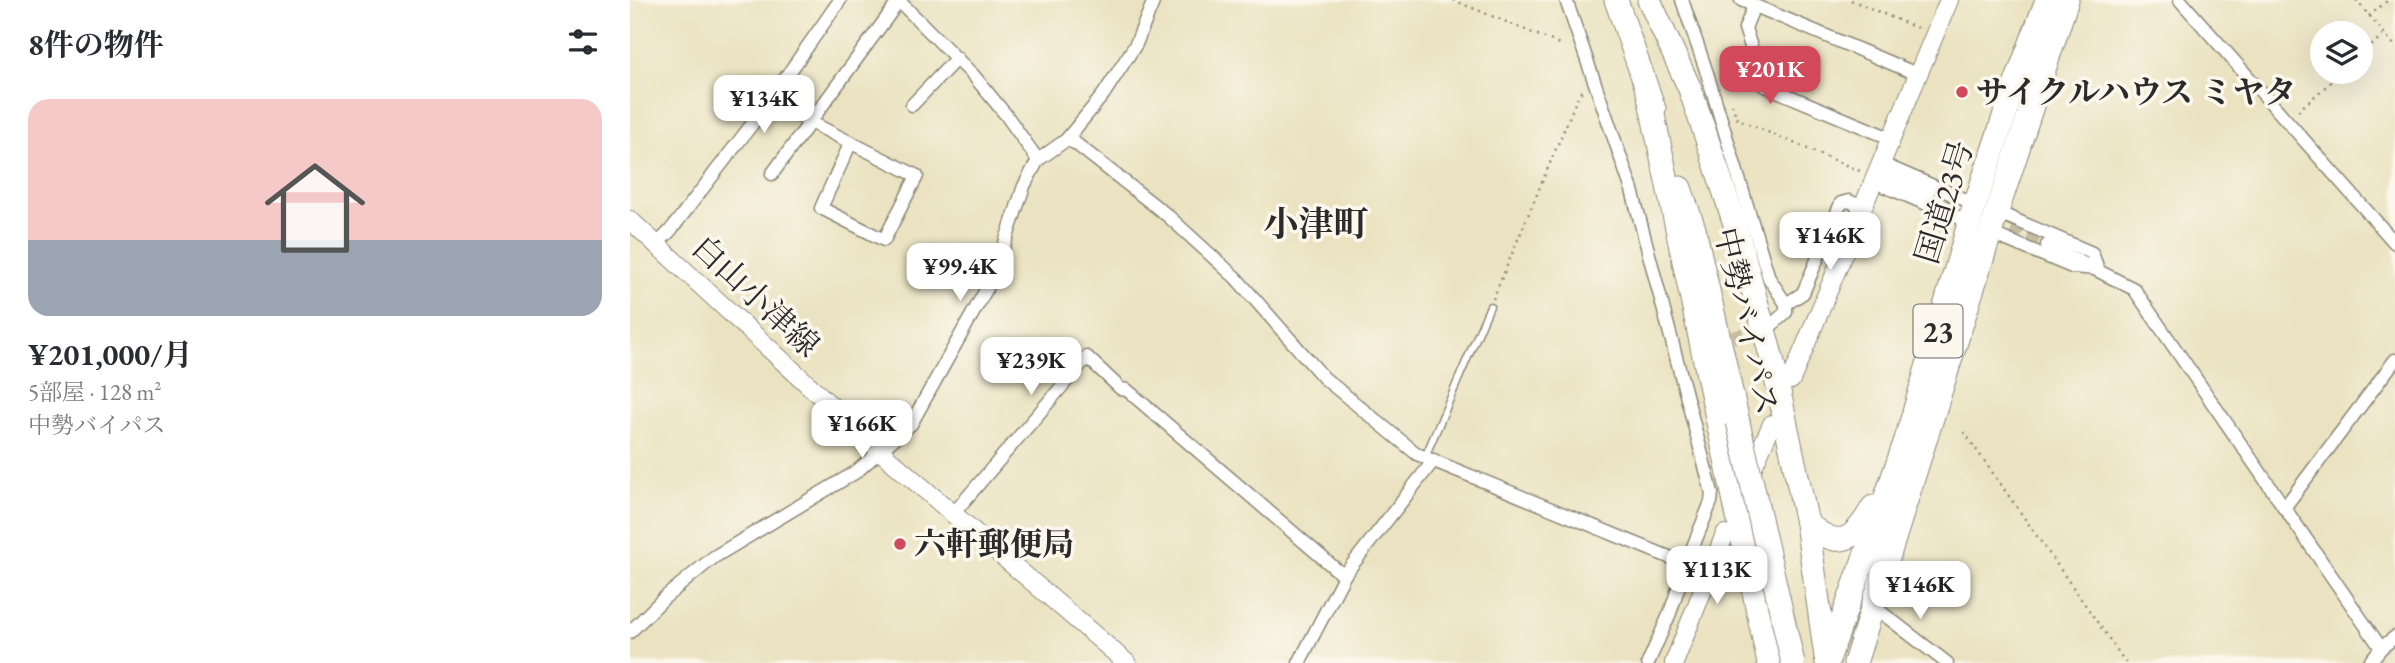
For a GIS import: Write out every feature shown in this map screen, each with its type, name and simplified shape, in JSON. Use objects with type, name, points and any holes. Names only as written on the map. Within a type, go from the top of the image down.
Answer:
[{"type":"highway","name":"中勢バイパス","points":[[1616,0],[1694,229],[1793,663]]},
{"type":"highway","name":"23","points":[[1649,0],[1690,89],[1734,221],[1772,359],[1807,523],[1827,663]]},
{"type":"highway","name":"国道23号","points":[[1857,663],[1983,218],[2011,96],[2047,0]]},
{"type":"highway","name":"国道23号","points":[[1827,663],[1983,218],[2067,0]]},
{"type":"highway","points":[[1649,96],[1769,663]]},
{"type":"highway","points":[[1807,523],[1822,536],[1830,539],[1845,539],[1860,531],[1906,440]]},
{"type":"main road","points":[[1791,380],[1949,0]]},
{"type":"main road","name":"白山小津線","points":[[630,220],[881,452],[1127,663]]},
{"type":"main road","points":[[1746,483],[1772,424]]},
{"type":"main road","points":[[1674,663],[1725,534]]},
{"type":"street","points":[[656,245],[670,231],[769,100],[840,0]]},
{"type":"street","points":[[631,630],[713,556],[833,488],[881,452],[911,424],[995,270],[1024,186],[1038,160],[1066,140],[1103,95],[1136,44],[1154,0]]},
{"type":"street","points":[[1566,0],[1632,190],[1712,493],[1670,613],[1648,663]]},
{"type":"street","points":[[1682,0],[1769,278],[1786,303],[1786,312],[1773,324]]},
{"type":"street","points":[[1741,0],[1919,75]]},
{"type":"street","points":[[2180,0],[2395,243]]},
{"type":"street","points":[[772,174],[899,1],[957,58],[1006,114],[1038,160]]},
{"type":"street","points":[[1755,5],[1745,28],[1763,85],[1892,139]]},
{"type":"street","points":[[912,105],[957,58]]},
{"type":"street","points":[[769,100],[810,122],[851,142],[917,176],[884,240],[821,208],[851,142]]},
{"type":"street","points":[[1066,140],[1075,143],[1168,216],[1236,278],[1324,378],[1417,454],[1686,564]]},
{"type":"street","points":[[1878,173],[1983,218],[2092,253],[2098,269]]},
{"type":"street","points":[[1878,173],[1983,218],[2072,267],[2098,269]]},
{"type":"street","points":[[1878,173],[1928,195]]},
{"type":"street","points":[[1786,303],[1803,293],[1841,203],[1849,201],[1864,208]]},
{"type":"street","points":[[2046,244],[2134,289],[2381,649]]},
{"type":"street","points":[[1678,357],[1695,350]]},
{"type":"street","points":[[953,514],[1087,357],[1121,389],[1127,390],[1345,574]]},
{"type":"street","points":[[2284,508],[2395,360]]},
{"type":"street","points":[[1299,663],[1345,574],[1429,459]]},
{"type":"street","points":[[1873,606],[1947,663]]},
{"type":"street","points":[[2369,663],[2395,637]]},
{"type":"lane","points":[[1429,459],[1490,306]]},
{"type":"path","points":[[1452,0],[1562,45]]},
{"type":"path","points":[[1851,0],[1935,35]]},
{"type":"path","points":[[2356,0],[2395,46]]},
{"type":"path","points":[[2369,16],[2388,0]]},
{"type":"path","points":[[2373,44],[2384,34]]},
{"type":"path","points":[[1490,306],[1579,94],[1595,82]]},
{"type":"path","points":[[2287,121],[2329,84]]},
{"type":"path","points":[[1738,119],[1866,174],[1878,173]]},
{"type":"path","points":[[1964,432],[2126,663]]},
{"type":"tunnel","points":[[1928,195],[2047,245]]},
{"type":"tunnel","points":[[1715,343],[1768,326]]},
{"type":"place","name":"サイクルハウス ミヤタ","points":[[1962,92]]},
{"type":"place","name":"六軒郵便局","points":[[900,544]]},
{"type":"district","name":"小津町","points":[[1316,223]]}]
